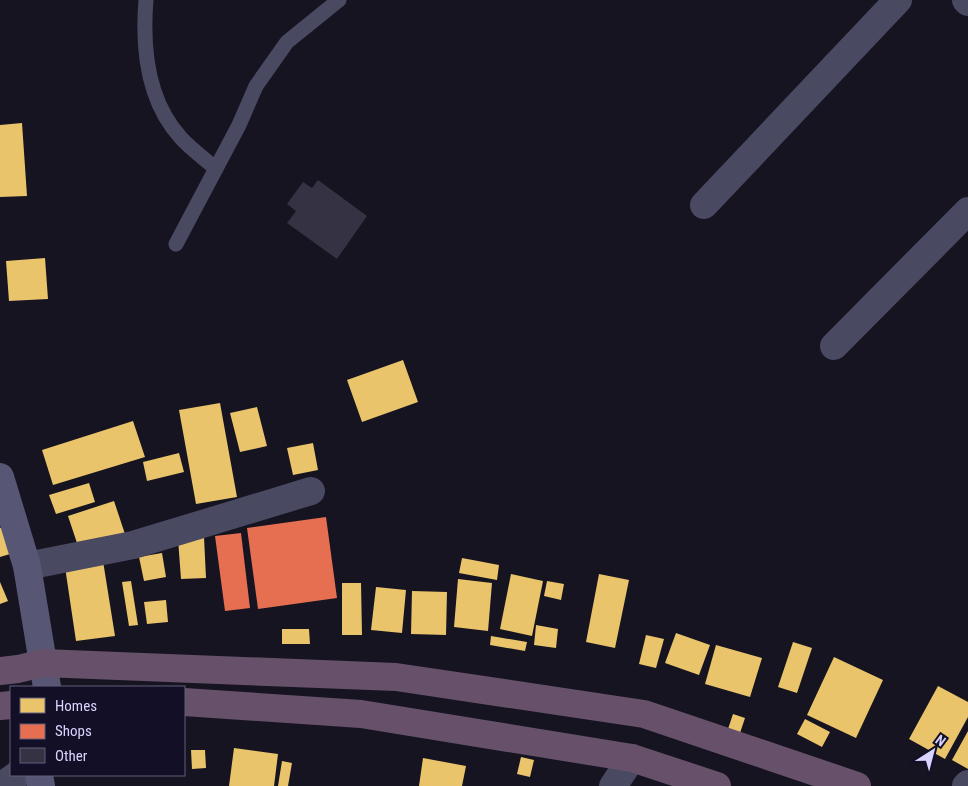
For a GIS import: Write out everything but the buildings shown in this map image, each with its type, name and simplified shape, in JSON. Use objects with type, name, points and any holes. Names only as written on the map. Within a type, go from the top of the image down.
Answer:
[{"type":"highway","points":[[26,676],[396,677],[644,714],[856,786]]},
{"type":"highway","points":[[185,702],[360,714],[632,758],[717,786]]},
{"type":"street","points":[[704,205],[898,0]]},
{"type":"street","points":[[834,346],[968,210]]},
{"type":"street","points":[[0,477],[27,566],[26,676]]},
{"type":"street","points":[[27,566],[133,545],[311,491]]},
{"type":"street","points":[[613,786],[632,758]]},
{"type":"street","points":[[2,786],[16,776]]},
{"type":"lane","points":[[146,0],[144,14],[148,75],[160,108],[181,138],[216,169]]},
{"type":"lane","points":[[176,244],[239,125],[256,86],[287,42],[339,0]]}]
